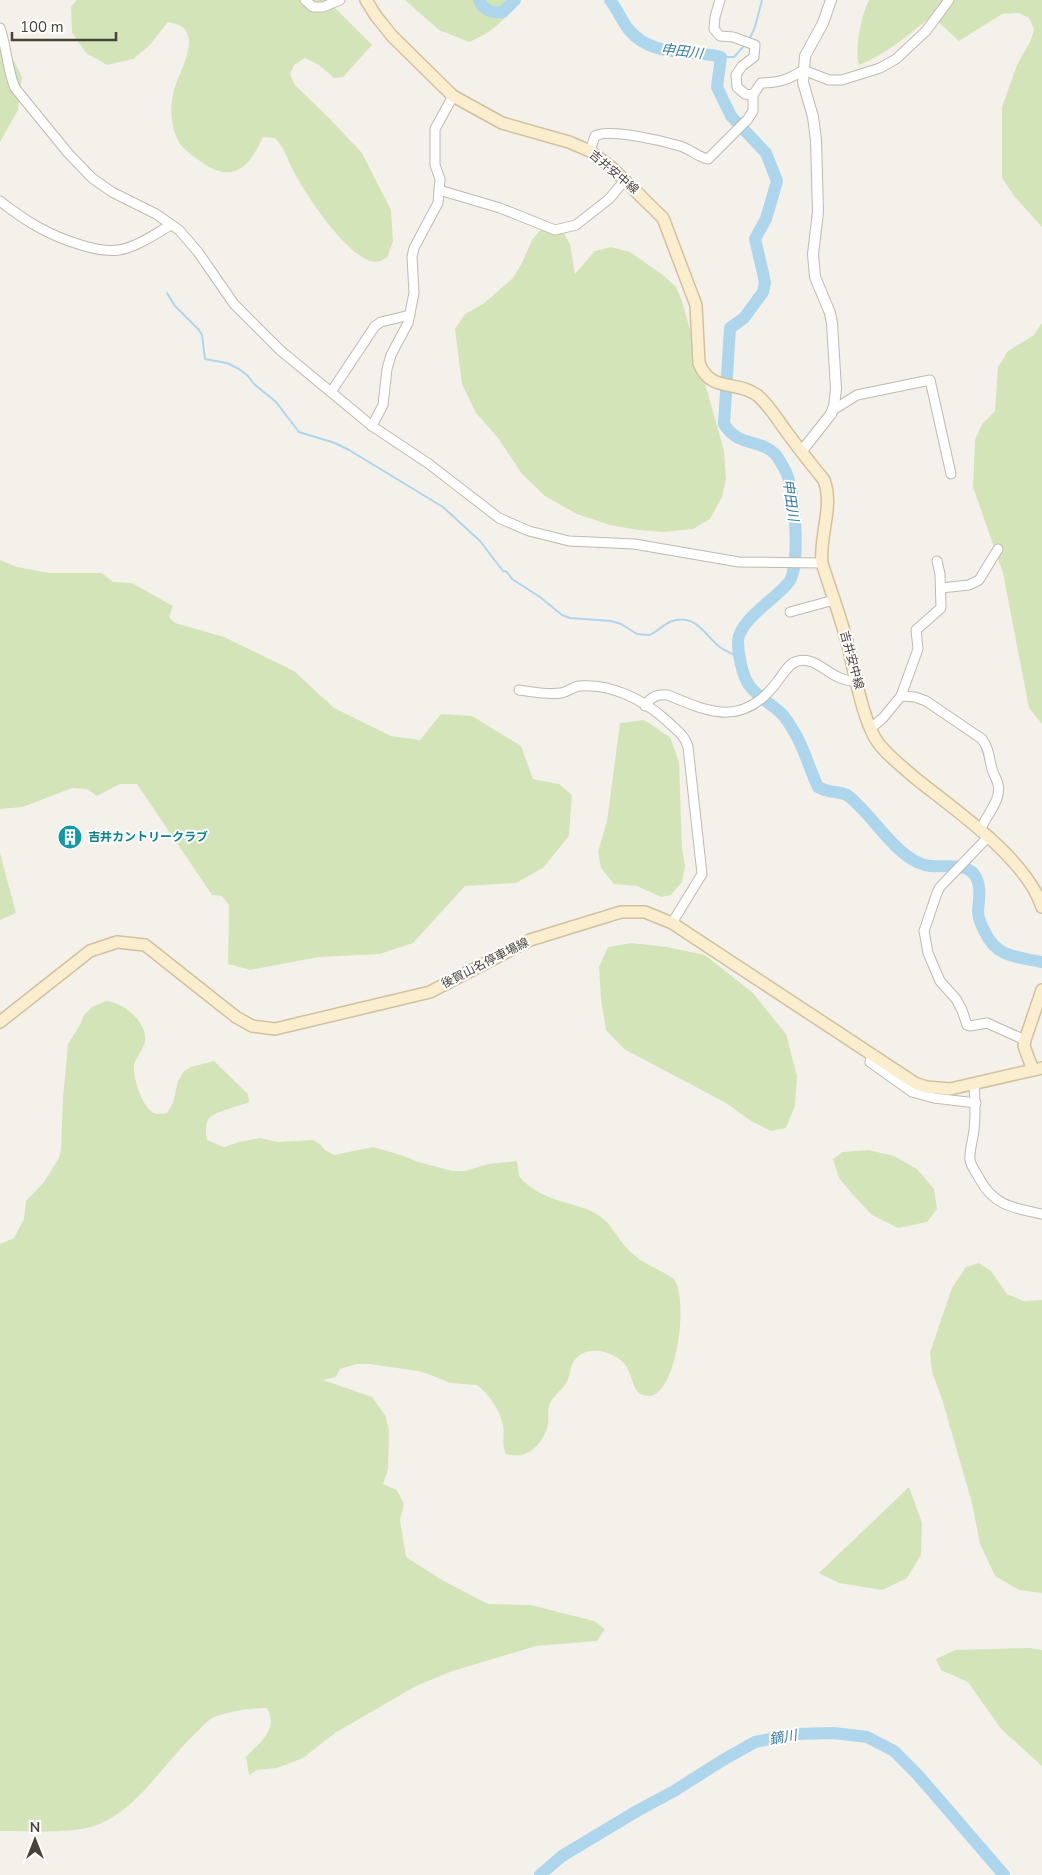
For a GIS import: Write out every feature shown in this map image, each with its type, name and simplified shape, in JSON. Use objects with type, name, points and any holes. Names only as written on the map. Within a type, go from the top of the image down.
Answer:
[{"type":"main road","name":"吉井安中線","points":[[366,0],[392,36],[453,96],[502,124],[569,142],[590,151],[625,180],[663,218],[696,305],[699,364],[702,371],[708,378],[756,394],[824,480],[828,491],[828,503],[821,550],[816,562],[834,600],[871,728],[878,743],[896,762],[984,834],[1019,868],[1034,888],[1042,905]]},
{"type":"main road","name":"後賀山名停車場線","points":[[0,1022],[90,951],[118,942],[145,945],[236,1017],[252,1026],[275,1029],[430,992],[530,940],[622,912],[645,912],[672,923],[915,1083],[926,1087],[950,1089],[1038,1069]]},
{"type":"main road","points":[[1038,1069],[1024,1046],[1042,990]]},
{"type":"street","points":[[305,0],[313,7],[322,7],[340,0]]},
{"type":"street","points":[[720,0],[714,29],[720,36],[733,37],[755,45],[754,56],[742,66],[736,75],[737,86],[745,94],[753,95]]},
{"type":"street","points":[[801,452],[832,410],[836,398],[832,323],[830,313],[815,277],[813,254],[818,212],[816,140],[813,117],[803,82],[804,56],[823,23],[832,0]]},
{"type":"street","points":[[803,70],[829,80],[842,80],[880,68],[896,58],[926,31],[949,0]]},
{"type":"street","points":[[0,28],[15,88],[32,106],[68,153],[92,178],[112,192],[156,214],[179,230],[198,252],[234,304],[261,333],[372,426],[429,464],[499,518],[529,531],[569,541],[634,544],[722,560],[816,562]]},
{"type":"street","points":[[590,151],[595,136],[611,133],[641,136],[682,147],[708,160],[748,119],[753,111],[753,95],[761,83],[776,83],[793,77],[803,70]]},
{"type":"street","points":[[372,426],[383,405],[391,356],[404,333],[410,315],[414,293],[412,257],[414,248],[438,203],[440,179],[435,164],[435,130],[453,96]]},
{"type":"street","points":[[439,190],[500,208],[555,230],[576,225],[609,199],[625,180]]},
{"type":"street","points":[[0,201],[25,221],[40,230],[99,250],[118,250],[133,246],[171,225]]},
{"type":"street","points":[[331,392],[375,326],[381,322],[410,315]]},
{"type":"street","points":[[832,410],[857,395],[930,380],[951,474]]},
{"type":"street","points":[[941,588],[969,585],[979,580],[998,548]]},
{"type":"street","points":[[871,728],[883,718],[901,696],[918,649],[916,630],[940,611],[942,604],[937,561]]},
{"type":"street","points":[[790,612],[834,600]]},
{"type":"street","points":[[645,706],[648,700],[653,697],[668,695],[700,708],[719,712],[742,711],[762,698],[790,664],[804,660],[813,662],[836,676],[858,682]]},
{"type":"street","points":[[519,690],[562,693],[579,686],[610,688],[626,694],[645,706],[663,718],[681,734],[688,747],[702,874],[672,923]]},
{"type":"street","points":[[901,696],[915,697],[926,701],[982,739],[986,745],[992,772],[998,785],[996,802],[983,822],[984,834],[964,862],[937,893],[924,931],[928,953],[940,981],[956,999],[967,1025],[987,1023],[1025,1040]]},
{"type":"street","points":[[872,1054],[870,1062],[912,1092],[934,1098],[976,1103]]},
{"type":"street","points":[[974,1084],[976,1103],[970,1161],[980,1181],[988,1192],[1008,1207],[1042,1214]]},
{"type":"green space","points":[[77,0],[327,0],[372,45],[343,77],[334,78],[319,65],[305,58],[294,65],[290,74],[295,85],[362,153],[391,210],[393,241],[387,258],[376,262],[365,259],[353,251],[341,239],[308,196],[275,138],[263,137],[258,148],[245,165],[238,170],[230,172],[221,172],[211,168],[191,155],[182,146],[174,130],[171,112],[175,88],[188,50],[189,41],[187,33],[182,27],[168,22],[149,46],[133,59],[107,65],[86,53],[72,33],[71,7]]},
{"type":"green space","points":[[405,0],[518,0],[497,25],[469,42],[439,30]]},
{"type":"green space","points":[[869,0],[1042,0],[1042,227],[1014,196],[1002,178],[1002,107],[1017,65],[1031,40],[1034,29],[1029,18],[1019,13],[1002,14],[959,41],[932,16],[906,37],[859,65],[857,51],[864,14]]},
{"type":"green space","points":[[0,48],[14,61],[22,77],[18,110],[0,142]]},
{"type":"green space","points":[[542,228],[561,228],[570,244],[575,274],[595,251],[611,247],[630,252],[663,275],[676,287],[682,301],[724,451],[726,479],[722,497],[710,519],[693,529],[663,532],[638,530],[610,525],[577,514],[545,496],[522,474],[498,438],[476,413],[462,384],[455,329],[465,314],[483,304],[513,278],[532,240]]},
{"type":"green space","points":[[1042,323],[1042,724],[1029,708],[1003,573],[973,487],[975,440],[982,424],[995,411],[998,367],[1008,351],[1034,335]]},
{"type":"green space","name":"吉井カントリークラブ","points":[[0,560],[17,567],[49,573],[102,573],[113,582],[132,583],[173,606],[169,617],[175,623],[224,637],[294,671],[334,708],[391,736],[420,740],[441,714],[472,716],[521,746],[533,779],[559,784],[572,795],[569,836],[543,868],[516,883],[465,886],[413,943],[380,954],[319,957],[250,970],[228,964],[229,905],[222,896],[212,895],[137,784],[120,784],[97,796],[87,789],[72,788],[23,807],[0,809]]},
{"type":"green space","points":[[644,720],[670,737],[679,762],[682,848],[685,866],[682,882],[671,895],[661,897],[637,886],[614,884],[601,868],[598,852],[607,821],[620,723]]},
{"type":"green space","points":[[0,853],[16,913],[0,920]]},
{"type":"green space","points":[[631,943],[667,947],[705,955],[753,993],[786,1034],[797,1076],[795,1106],[786,1128],[771,1131],[751,1121],[726,1103],[624,1049],[606,1030],[601,1000],[599,967],[608,947]]},
{"type":"green space","points":[[106,1001],[113,1002],[127,1009],[143,1027],[145,1042],[137,1057],[134,1071],[142,1098],[148,1109],[152,1112],[157,1114],[167,1113],[173,1103],[178,1081],[184,1071],[191,1067],[214,1061],[248,1094],[249,1102],[215,1114],[208,1120],[206,1127],[207,1140],[224,1147],[260,1138],[278,1142],[313,1140],[334,1155],[373,1147],[453,1171],[465,1171],[488,1164],[517,1161],[519,1176],[527,1184],[544,1195],[581,1207],[598,1215],[610,1225],[634,1255],[674,1279],[680,1305],[678,1344],[667,1379],[659,1391],[650,1396],[643,1395],[637,1391],[626,1366],[615,1356],[601,1351],[586,1352],[579,1355],[573,1363],[567,1382],[550,1403],[548,1425],[542,1439],[527,1453],[514,1456],[506,1454],[503,1426],[497,1409],[490,1398],[477,1385],[450,1383],[418,1371],[369,1364],[357,1364],[340,1369],[336,1377],[323,1380],[372,1397],[385,1415],[389,1430],[388,1469],[383,1484],[397,1490],[404,1504],[400,1520],[406,1557],[442,1580],[488,1604],[531,1605],[594,1621],[605,1629],[597,1641],[536,1646],[450,1672],[416,1686],[335,1733],[303,1758],[277,1768],[257,1770],[249,1775],[246,1757],[262,1740],[269,1729],[271,1722],[267,1708],[247,1709],[222,1715],[211,1719],[185,1743],[141,1794],[129,1805],[102,1823],[92,1827],[66,1831],[0,1831],[0,1244],[14,1238],[24,1219],[26,1201],[44,1182],[59,1158],[68,1044],[81,1023],[83,1016],[92,1007]]},
{"type":"green space","points":[[869,1150],[894,1156],[917,1169],[934,1189],[937,1209],[927,1222],[898,1228],[872,1215],[839,1178],[833,1159],[843,1152]]},
{"type":"green space","points":[[979,1263],[991,1271],[1007,1294],[1024,1301],[1042,1300],[1042,1593],[1019,1590],[995,1576],[980,1544],[972,1503],[942,1399],[932,1372],[930,1353],[952,1288],[966,1267]]},
{"type":"green space","points":[[909,1487],[922,1523],[921,1555],[907,1578],[882,1590],[839,1583],[819,1573]]},
{"type":"green space","points":[[1030,1648],[1042,1650],[1042,1766],[1001,1729],[968,1682],[941,1670],[936,1659],[955,1650]]},
{"type":"waterway","name":"申田川","points":[[479,0],[486,9],[492,12],[503,12],[515,0]]},
{"type":"waterway","name":"申田川","points":[[610,0],[629,30],[638,39],[649,45],[660,49],[721,57],[717,87],[731,116],[766,153],[777,181],[766,219],[755,239],[765,282],[763,292],[744,318],[730,328],[724,424],[736,437],[769,449],[785,470],[789,479],[794,508],[795,560],[789,582],[751,617],[740,633],[738,641],[742,670],[752,689],[777,709],[787,721],[799,741],[818,787],[847,795],[864,811],[889,840],[911,859],[925,865],[956,866],[969,870],[977,878],[979,892],[978,911],[981,924],[995,947],[1008,955],[1042,962]]},
{"type":"waterway","points":[[749,40],[755,27],[762,0]]},
{"type":"waterway","points":[[721,57],[734,57],[744,46]]},
{"type":"waterway","points":[[167,293],[175,306],[202,335],[205,359],[227,363],[239,369],[276,402],[299,432],[335,443],[349,450],[443,507],[480,541],[503,571],[507,572],[512,579],[540,597],[562,615],[570,618],[611,621],[621,624],[637,634],[649,635],[672,621],[690,621],[701,628],[721,648],[741,660]]},
{"type":"waterway","name":"鏑川","points":[[540,1875],[562,1856],[755,1742],[794,1734],[834,1733],[867,1737],[894,1751],[918,1775],[1004,1875]]},
{"type":"place","name":"吉井カントリークラブ","points":[[70,837]]}]
